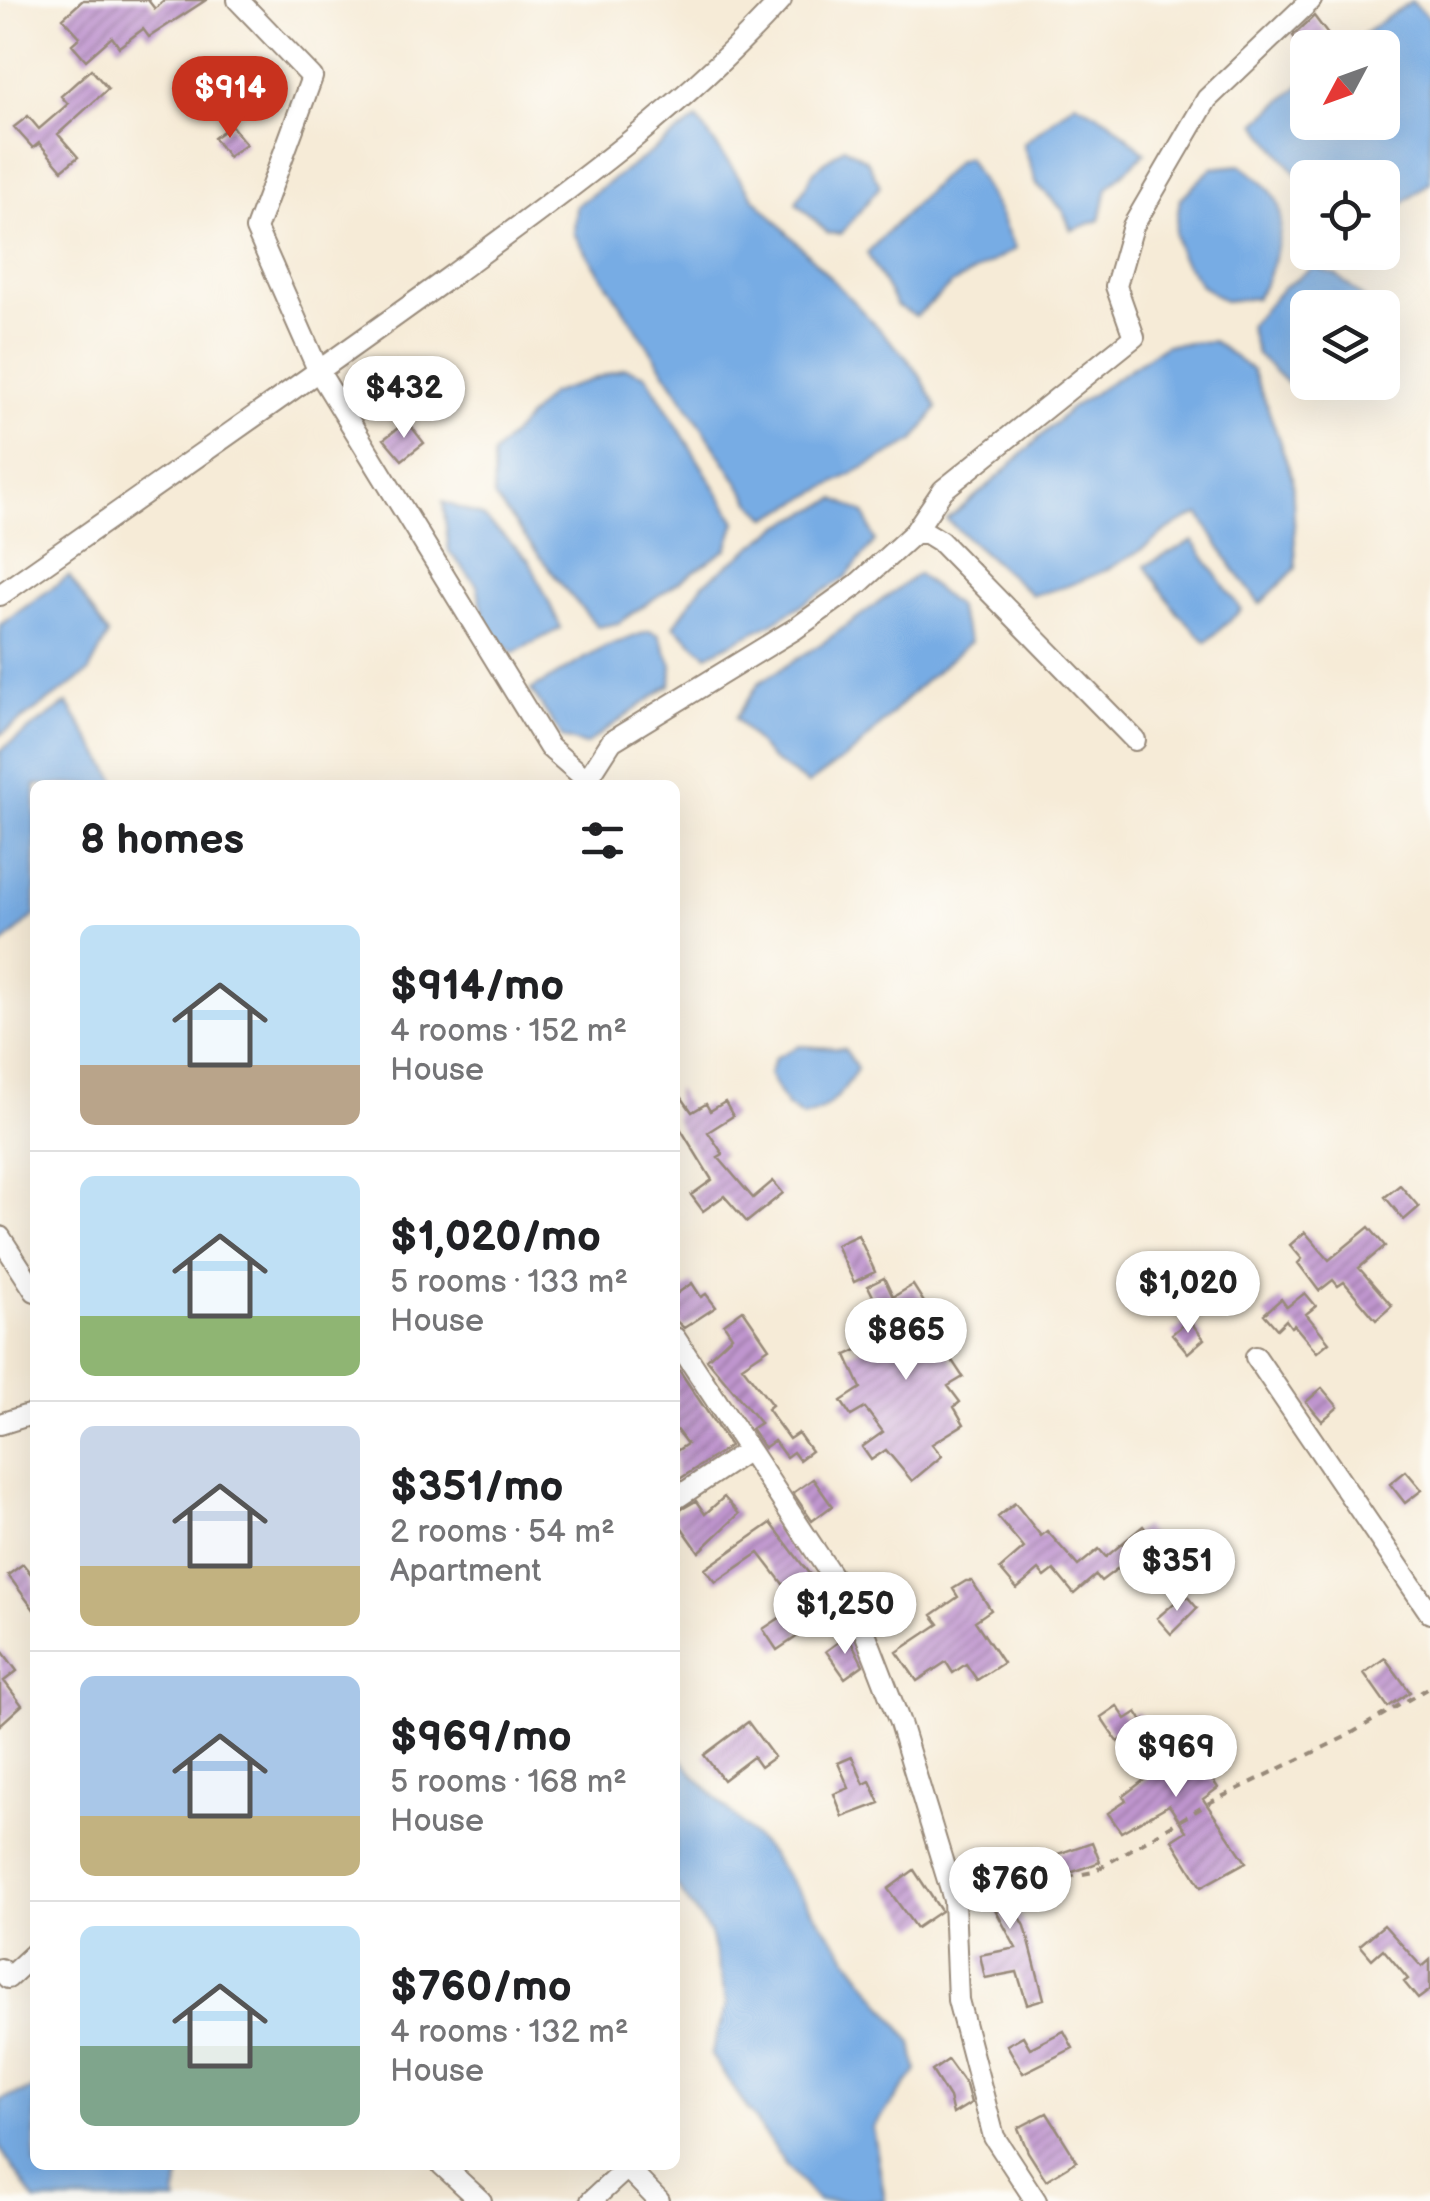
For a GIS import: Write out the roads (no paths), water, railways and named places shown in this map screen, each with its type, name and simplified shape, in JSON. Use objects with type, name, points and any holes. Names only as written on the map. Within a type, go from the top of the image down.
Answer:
[{"type":"street","points":[[238,0],[312,78],[256,229],[319,372],[549,747],[585,780]]},
{"type":"street","points":[[0,594],[319,372],[582,180],[735,51],[781,0]]},
{"type":"street","points":[[590,780],[612,742],[795,629],[859,584],[914,534],[942,490],[1134,337],[1116,286],[1133,226],[1206,99],[1310,0]]},
{"type":"street","points":[[914,534],[926,533],[940,540],[1135,740]]},
{"type":"street","points":[[0,1237],[30,1283]]},
{"type":"street","points":[[680,1346],[859,1617],[900,1723],[954,1900],[958,2000],[994,2138],[1036,2201]]},
{"type":"street","points":[[1256,1357],[1430,1613]]},
{"type":"street","points":[[0,1424],[30,1415]]},
{"type":"street","points":[[680,1496],[747,1451]]},
{"type":"street","points":[[0,1968],[8,1978],[30,1958]]},
{"type":"street","points":[[447,2170],[481,2201]]},
{"type":"street","points":[[591,2201],[621,2170]]},
{"type":"street","points":[[629,2170],[659,2201]]},
{"type":"water","points":[[1411,1],[1430,18],[1430,182],[1400,206],[1400,160],[1290,160],[1290,166],[1257,123],[1290,94],[1290,140],[1400,140],[1400,30],[1369,30]]},
{"type":"water","points":[[1075,102],[1110,121],[1145,153],[1107,188],[1100,220],[1071,230],[1063,210],[1037,184],[1023,144]]},
{"type":"water","points":[[697,119],[754,198],[906,357],[937,408],[914,441],[768,518],[752,503],[574,234],[576,206]]},
{"type":"water","points":[[844,147],[867,161],[880,186],[841,234],[828,233],[796,203],[814,171]]},
{"type":"water","points":[[967,157],[1015,249],[952,284],[916,316],[897,306],[867,253],[956,162]]},
{"type":"water","points":[[1241,165],[1273,194],[1279,206],[1280,228],[1271,267],[1256,298],[1224,301],[1201,285],[1180,256],[1175,233],[1180,199],[1212,168]]},
{"type":"water","points":[[1310,270],[1322,270],[1336,275],[1354,290],[1290,290],[1290,386],[1257,354],[1249,326],[1283,288]]},
{"type":"water","points":[[1213,341],[1252,370],[1292,477],[1296,568],[1260,604],[1200,515],[1097,574],[1032,595],[947,520],[1070,409],[1166,345]]},
{"type":"water","points":[[625,368],[646,375],[736,522],[727,549],[618,623],[598,627],[494,497],[493,455],[550,394]]},
{"type":"water","points":[[836,499],[864,513],[875,541],[845,578],[770,624],[707,655],[674,626],[703,584],[780,526]]},
{"type":"water","points":[[443,502],[482,516],[529,560],[561,628],[513,653],[488,631],[477,585],[449,551]]},
{"type":"water","points":[[1193,541],[1241,610],[1206,642],[1177,612],[1145,566]]},
{"type":"water","points":[[918,574],[956,606],[970,642],[917,688],[856,750],[808,784],[771,759],[736,718],[759,683]]},
{"type":"water","points":[[69,576],[108,635],[88,673],[0,735],[0,625]]},
{"type":"water","points":[[649,631],[659,635],[672,665],[671,684],[585,745],[563,738],[531,690],[605,647]]},
{"type":"water","points":[[67,703],[116,780],[30,780],[30,920],[0,947],[0,751]]},
{"type":"water","points":[[799,1046],[845,1049],[857,1069],[835,1099],[803,1117],[786,1105],[769,1074],[775,1058]]},
{"type":"water","points":[[680,1757],[768,1851],[912,2043],[917,2071],[873,2128],[885,2201],[818,2201],[785,2164],[711,2055],[727,2003],[710,1933],[680,1890]]},
{"type":"water","points":[[30,2090],[30,2170],[181,2170],[177,2201],[35,2201],[0,2148],[0,2100]]}]
